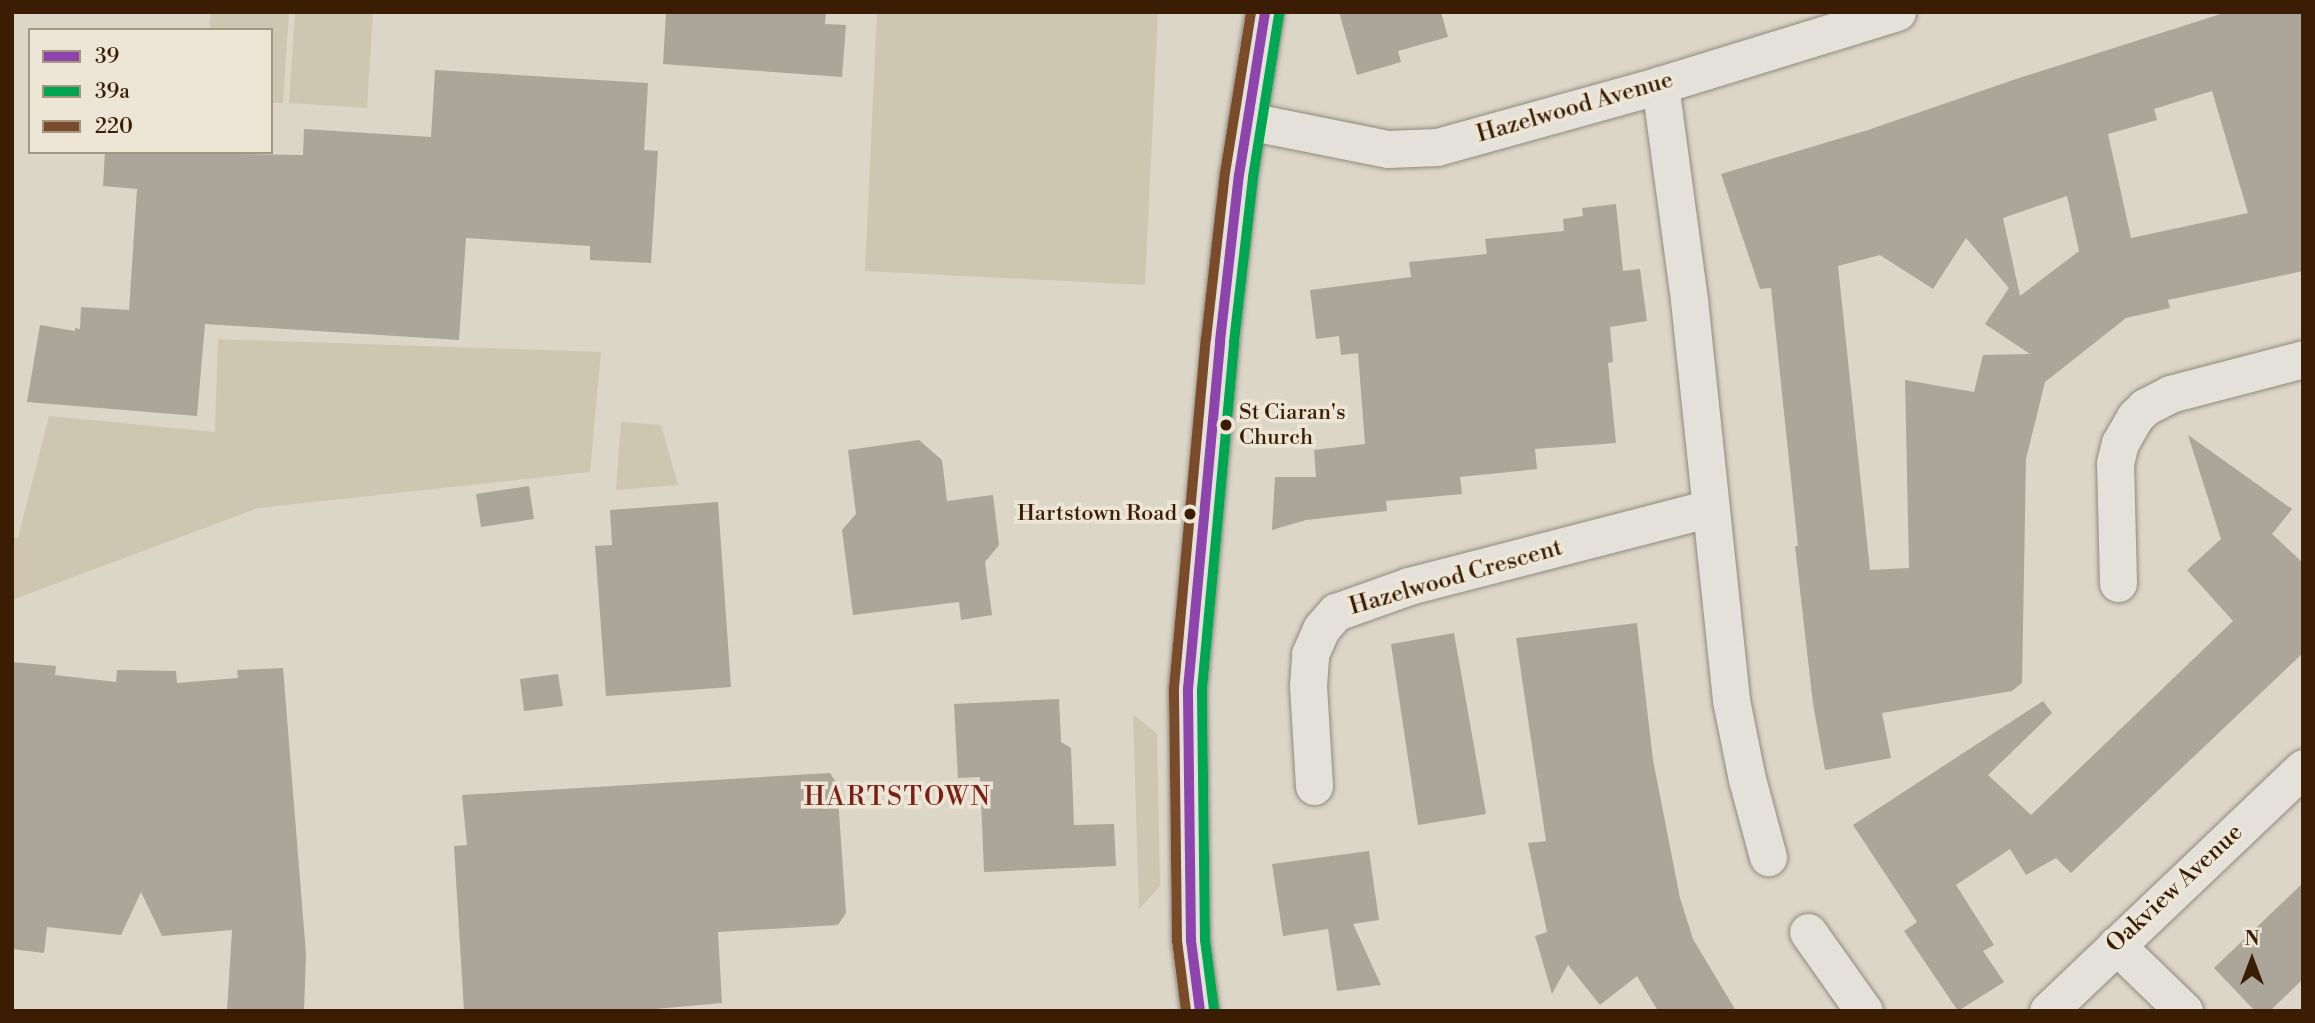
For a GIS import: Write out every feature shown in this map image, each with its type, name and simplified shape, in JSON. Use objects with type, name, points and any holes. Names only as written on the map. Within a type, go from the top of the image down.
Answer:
[{"type":"street","points":[[1200,1011],[1191,941],[1188,689],[1220,341],[1265,12]]},
{"type":"street","name":"Hazelwood Avenue","points":[[1248,121],[1388,149],[1437,147],[1660,85],[1897,12]]},
{"type":"street","points":[[1660,85],[1689,300],[1731,700],[1747,779],[1768,858]]},
{"type":"street","points":[[2118,583],[2115,463],[2120,443],[2135,417],[2145,407],[2169,394],[2303,359]]},
{"type":"street","name":"Hazelwood Crescent","points":[[1314,786],[1308,686],[1310,654],[1321,629],[1336,612],[1409,586],[1710,508]]},
{"type":"street","name":"Oakview Avenue","points":[[2048,1011],[2303,768]]},
{"type":"street","points":[[1808,932],[1864,1011]]},
{"type":"street","points":[[2116,945],[2184,1011]]},
{"type":"shaded area","points":[[211,12],[289,12],[283,103],[273,103],[273,28],[209,28]]},
{"type":"shaded area","points":[[295,12],[373,12],[367,108],[289,103]]},
{"type":"shaded area","points":[[877,12],[1158,12],[1145,285],[865,271]]},
{"type":"shaded area","points":[[218,339],[601,352],[590,472],[258,508],[12,600],[12,537],[18,538],[49,416],[215,432]]},
{"type":"shaded area","points":[[621,422],[661,425],[678,485],[616,490]]},
{"type":"shaded area","points":[[1133,714],[1157,734],[1160,886],[1139,909]]},
{"type":"building","points":[[666,12],[826,12],[825,24],[846,25],[842,77],[663,64]]},
{"type":"building","points":[[1339,12],[1441,12],[1448,37],[1398,51],[1401,62],[1357,75]]},
{"type":"building","points":[[2227,12],[2303,12],[2303,271],[2168,300],[2170,308],[2126,318],[2045,382],[2026,459],[2022,683],[2012,691],[1882,713],[1891,758],[1825,770],[1813,704],[1795,546],[1798,546],[1771,288],[1760,289],[1721,174],[1868,130],[2016,79]],"holes":[[[2212,91],[2248,213],[2131,238],[2108,134],[2157,120],[2154,109]],[[2067,196],[2079,251],[2020,296],[2003,218]],[[1966,238],[2009,288],[1985,324],[2030,354],[1983,355],[1974,392],[1905,380],[1909,568],[1870,570],[1838,266],[1880,255],[1933,289]]]},
{"type":"building","points":[[435,70],[648,83],[644,150],[658,151],[651,263],[590,260],[590,246],[466,238],[459,340],[205,324],[197,416],[27,402],[40,325],[75,331],[75,328],[80,329],[81,307],[129,310],[137,189],[103,186],[105,154],[303,155],[304,129],[431,137]]},
{"type":"building","points":[[1616,204],[1623,271],[1640,269],[1647,321],[1610,327],[1613,362],[1608,363],[1616,443],[1535,449],[1537,469],[1460,477],[1462,494],[1386,501],[1387,511],[1306,520],[1272,530],[1275,477],[1316,477],[1314,450],[1365,444],[1358,353],[1341,355],[1339,336],[1316,339],[1310,290],[1411,277],[1409,262],[1487,254],[1485,239],[1564,231],[1563,219],[1583,216],[1582,208]]},
{"type":"building","points":[[2188,435],[2292,509],[2272,534],[2303,563],[2303,653],[2071,873],[2056,858],[2026,875],[2010,849],[1956,885],[1994,945],[1983,951],[2004,982],[1958,1011],[1904,931],[1917,922],[1853,825],[2043,701],[2052,713],[1988,775],[2031,815],[2233,621],[2187,570],[2221,539]]},
{"type":"building","points":[[919,440],[942,460],[947,501],[993,495],[999,545],[985,562],[992,615],[961,620],[959,602],[853,615],[842,530],[856,514],[848,450]]},
{"type":"building","points":[[529,486],[534,519],[481,527],[476,494]]},
{"type":"building","points":[[718,502],[731,687],[606,696],[595,546],[612,545],[610,510]]},
{"type":"building","points":[[1637,623],[1653,760],[1680,898],[1693,939],[1736,1011],[1658,1011],[1637,976],[1600,1005],[1568,965],[1552,994],[1535,936],[1547,932],[1528,843],[1546,841],[1516,638]]},
{"type":"building","points":[[1454,633],[1486,814],[1418,825],[1391,644]]},
{"type":"building","points":[[12,662],[56,666],[55,675],[116,682],[117,670],[176,671],[177,683],[238,678],[237,670],[283,668],[306,954],[304,1011],[227,1011],[232,930],[162,936],[141,892],[121,935],[47,927],[44,953],[12,949]]},
{"type":"building","points":[[558,674],[563,706],[524,711],[520,679]]},
{"type":"building","points":[[1059,699],[1061,742],[1071,748],[1074,825],[1114,824],[1116,866],[984,872],[980,777],[958,778],[954,704]]},
{"type":"building","points":[[830,773],[837,784],[846,913],[838,925],[718,932],[722,1003],[633,1011],[464,1011],[454,846],[467,845],[462,795]]},
{"type":"building","points":[[1369,851],[1379,920],[1353,924],[1381,985],[1337,991],[1328,929],[1283,936],[1272,864]]},
{"type":"building","points":[[2303,883],[2303,979],[2270,1011],[2255,1011],[2214,968]]},
{"type":"transit line","name":"220","points":[[1186,1011],[1177,941],[1174,688],[1206,339],[1225,173],[1251,12]]},
{"type":"transit line","name":"39","points":[[1200,1011],[1191,941],[1188,689],[1220,341],[1239,175],[1265,12]]},
{"type":"transit line","name":"39a","points":[[1214,1009],[1205,940],[1202,690],[1234,342],[1253,177],[1279,14]]},
{"type":"place","name":"St Ciaran's Church","points":[[1226,425]]},
{"type":"place","name":"Hartstown Road","points":[[1190,514]]},
{"type":"district","name":"HARTSTOWN","points":[[898,798]]}]
